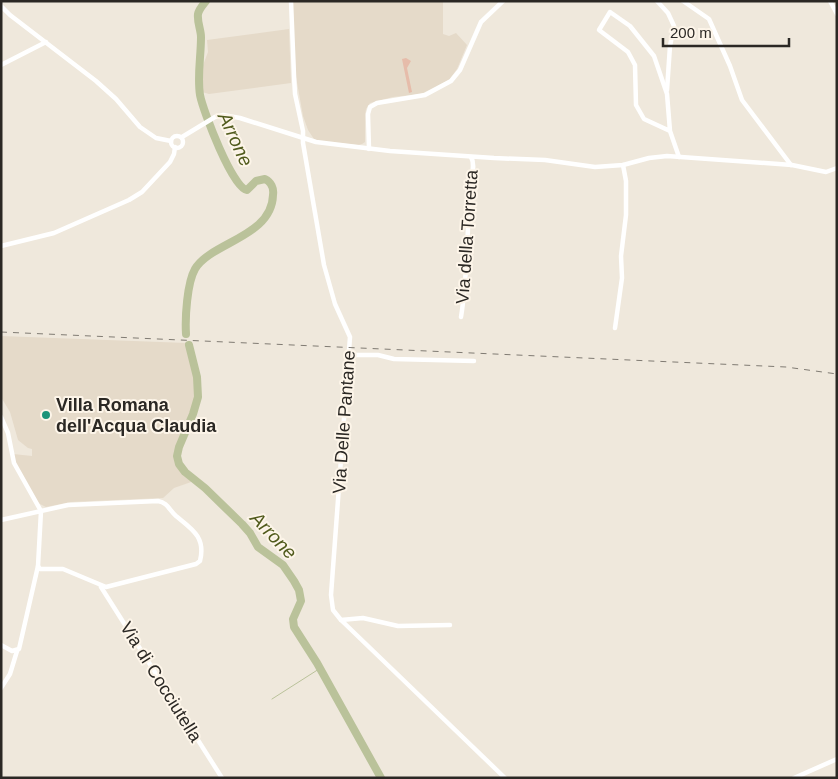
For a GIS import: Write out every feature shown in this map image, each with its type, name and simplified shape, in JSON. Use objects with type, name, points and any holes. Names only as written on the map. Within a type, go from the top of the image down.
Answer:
[{"type":"street","name":"Via Delle Pantane","points":[[291,1],[294,85],[323,260],[335,304],[350,335],[332,595],[333,610],[341,620],[505,778]]},
{"type":"street","points":[[369,149],[368,114],[370,108],[377,103],[425,95],[451,81],[460,70],[481,22],[503,1]]},
{"type":"street","points":[[658,1],[668,13],[674,26],[670,46],[667,94],[670,130],[679,157]]},
{"type":"street","points":[[683,1],[709,19],[730,66],[742,100],[792,165]]},
{"type":"street","points":[[830,1],[837,14]]},
{"type":"street","points":[[1,6],[103,87],[140,127],[156,138],[171,141],[175,147],[170,162],[142,192],[130,200],[54,233],[1,246]]},
{"type":"street","points":[[667,94],[654,56],[630,26],[610,12],[599,30],[628,52],[635,65],[636,105],[644,119],[670,130]]},
{"type":"street","points":[[1,65],[46,42]]},
{"type":"street","points":[[171,141],[176,135],[182,137],[221,115],[233,116],[316,142],[369,149],[471,157],[545,160],[595,167],[623,165],[653,157],[679,157],[792,165],[826,172],[837,168]]},
{"type":"street","points":[[175,147],[179,148],[182,145],[184,141],[182,137]]},
{"type":"street","name":"Via della Torretta","points":[[461,317],[466,273],[470,186],[474,162],[471,157]]},
{"type":"street","points":[[615,328],[622,278],[621,256],[626,215],[626,181],[623,165]]},
{"type":"street","points":[[349,355],[474,361]]},
{"type":"street","points":[[1,417],[8,433],[14,463],[41,511],[38,566],[20,646],[10,674],[1,688]]},
{"type":"street","points":[[1,520],[75,504],[145,500],[162,502],[190,526],[197,535],[201,547],[200,561],[196,564],[107,587],[63,570],[42,570],[38,566]]},
{"type":"street","name":"Via di Cocciutella","points":[[101,586],[222,778]]},
{"type":"street","points":[[341,620],[361,618],[398,626],[450,625]]},
{"type":"street","points":[[1,646],[17,651]]},
{"type":"street","points":[[794,778],[837,759]]},
{"type":"shaded area","points":[[292,1],[443,1],[443,34],[449,36],[456,33],[467,45],[457,69],[449,80],[421,94],[393,97],[370,103],[366,109],[365,142],[362,144],[317,141],[308,130],[303,116],[296,77]]},
{"type":"shaded area","points":[[289,29],[291,83],[209,94],[202,92],[202,68],[208,52],[207,40]]},
{"type":"shaded area","points":[[406,58],[411,61],[407,68],[412,92],[409,93],[402,59]]},
{"type":"shaded area","points":[[1,336],[187,343],[196,375],[197,394],[192,413],[176,452],[180,469],[194,481],[174,488],[163,498],[71,502],[46,507],[38,503],[13,460],[13,454],[32,456],[32,449],[18,440],[10,412],[1,397]]},
{"type":"waterway","name":"Arrone","points":[[186,334],[188,292],[195,269],[214,252],[240,238],[263,220],[270,209],[273,192],[270,184],[265,179],[256,181],[247,190],[241,186],[234,177],[219,148],[207,116],[199,88],[201,37],[198,17],[199,10],[206,1]]},
{"type":"waterway","name":"Arrone","points":[[189,345],[197,377],[198,397],[179,447],[177,456],[179,464],[185,472],[205,488],[242,524],[258,547],[283,565],[294,581],[299,590],[301,601],[293,619],[294,627],[317,663],[381,778]]},
{"type":"waterway","points":[[272,699],[319,669]]},
{"type":"railway","points":[[1,332],[786,367],[837,374]]},
{"type":"place","name":"Villa Romana dell'Acqua Claudia","points":[[46,415]]}]
